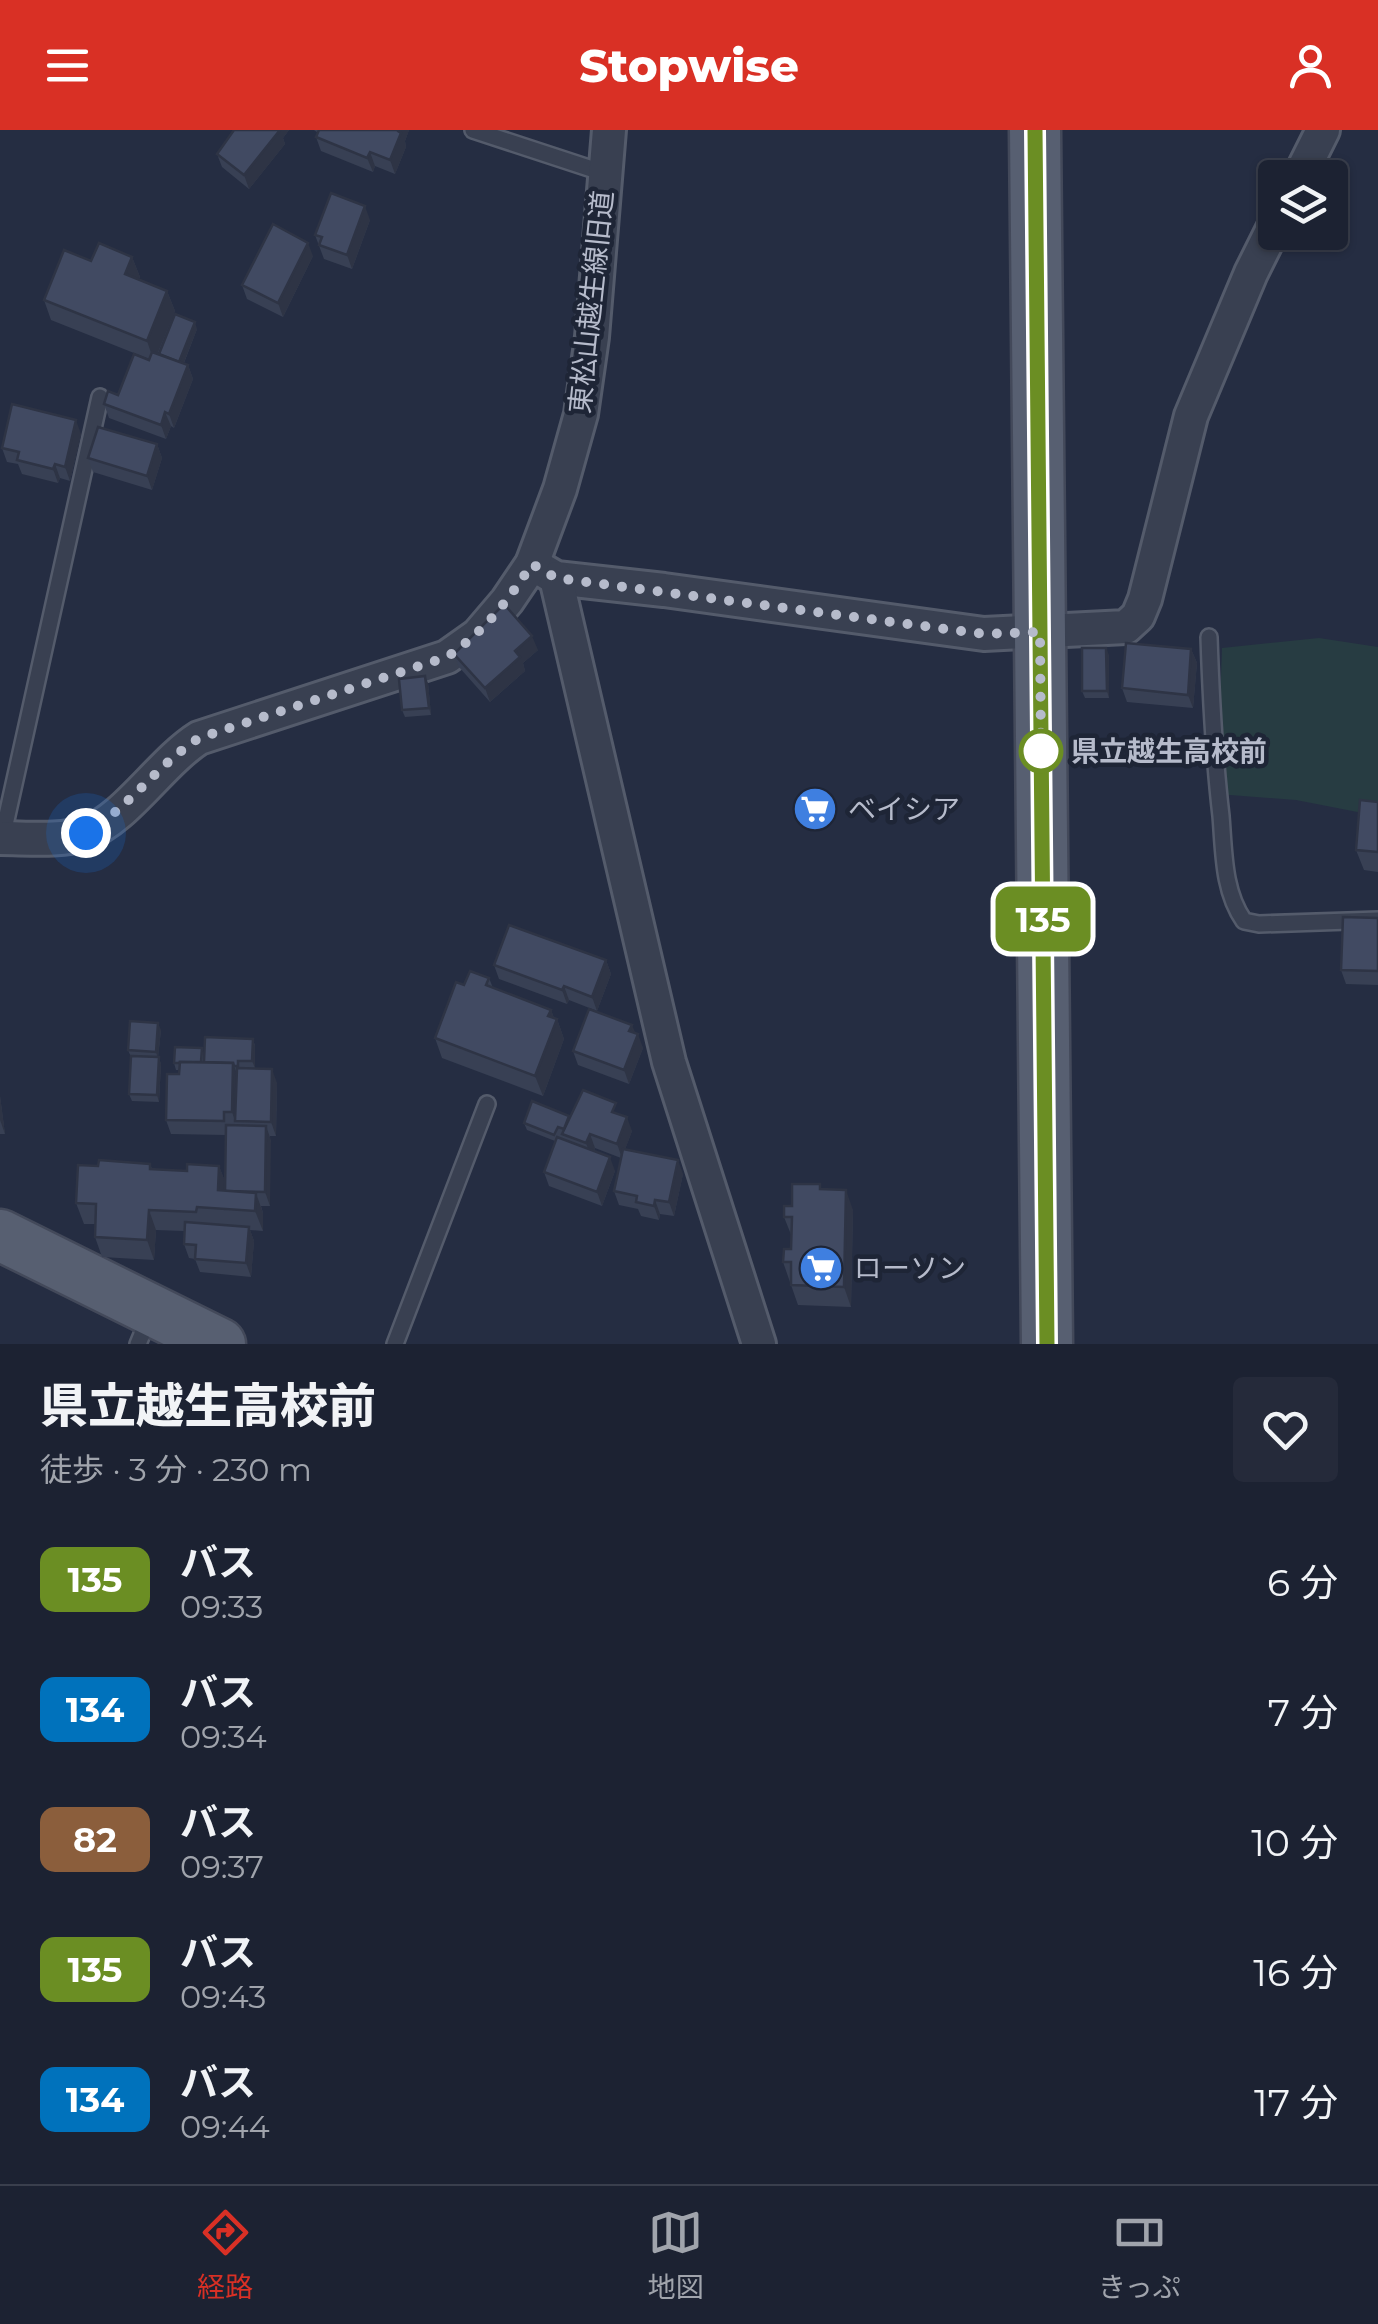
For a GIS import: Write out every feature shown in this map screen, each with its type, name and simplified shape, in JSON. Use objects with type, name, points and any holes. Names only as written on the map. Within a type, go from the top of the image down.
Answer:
[{"type":"main road","points":[[1035,130],[1047,1344]]},
{"type":"main road","points":[[0,1234],[145,1327],[220,1344]]},
{"type":"street","name":"東松山越生線旧道","points":[[1,838],[57,838],[86,833],[110,820],[182,749],[199,738],[447,657],[478,636],[508,602],[544,571],[560,489],[581,414],[592,337],[609,130]]},
{"type":"street","points":[[1308,160],[1323,130]]},
{"type":"street","points":[[759,1344],[669,1062],[544,571],[984,634],[1126,627],[1138,616],[1161,542],[1191,416],[1262,250]]},
{"type":"lane","points":[[473,130],[604,173]]},
{"type":"lane","points":[[1,838],[100,397]]},
{"type":"lane","points":[[1208,637],[1214,755],[1227,878],[1235,908],[1244,922],[1260,924],[1378,920]]},
{"type":"lane","points":[[395,1344],[487,1104]]},
{"type":"green space","points":[[1319,638],[1378,647],[1378,816],[1296,800],[1217,794],[1222,648]]},
{"type":"building","points":[[234,130],[280,130],[244,175],[217,154]]},
{"type":"building","points":[[319,130],[401,133],[390,160],[370,152],[367,158],[316,137]]},
{"type":"building","points":[[331,193],[365,206],[347,255],[319,245],[322,237],[315,235]]},
{"type":"building","points":[[273,224],[308,243],[278,303],[242,285]]},
{"type":"building","points":[[99,243],[132,257],[125,274],[167,291],[147,341],[44,300],[64,250],[91,261]]},
{"type":"building","points":[[175,314],[195,322],[179,362],[159,354]]},
{"type":"building","points":[[152,352],[188,365],[161,425],[104,404],[108,391],[118,395],[134,354],[149,360]]},
{"type":"building","points":[[12,404],[76,420],[65,467],[55,464],[53,469],[17,460],[19,452],[2,448]]},
{"type":"building","points":[[98,427],[157,444],[147,476],[88,458]]},
{"type":"building","points":[[504,604],[532,636],[515,651],[520,657],[485,688],[454,654]]},
{"type":"building","points":[[1126,643],[1191,649],[1188,695],[1122,688]]},
{"type":"building","points":[[1082,648],[1106,648],[1107,691],[1082,691]]},
{"type":"building","points":[[425,676],[429,708],[402,710],[399,679]]},
{"type":"building","points":[[1360,800],[1378,802],[1378,852],[1356,850]]},
{"type":"building","points":[[1343,917],[1378,918],[1378,971],[1341,970]]},
{"type":"building","points":[[509,925],[606,960],[592,997],[494,965]]},
{"type":"building","points":[[470,971],[489,978],[486,985],[551,1010],[548,1016],[557,1019],[535,1076],[435,1038],[456,982],[464,985]]},
{"type":"building","points":[[589,1009],[632,1025],[629,1031],[638,1034],[624,1070],[573,1051]]},
{"type":"building","points":[[130,1021],[158,1023],[156,1052],[128,1050]]},
{"type":"building","points":[[205,1037],[253,1039],[252,1061],[238,1061],[238,1066],[204,1062]]},
{"type":"building","points":[[175,1047],[202,1048],[201,1062],[174,1063]]},
{"type":"building","points":[[131,1056],[159,1057],[157,1095],[129,1094]]},
{"type":"building","points":[[180,1062],[233,1063],[232,1112],[224,1112],[224,1121],[166,1120],[167,1074],[179,1074]]},
{"type":"building","points":[[237,1068],[272,1069],[271,1122],[235,1121]]},
{"type":"building","points":[[583,1090],[616,1103],[612,1112],[627,1117],[617,1144],[590,1134],[586,1143],[562,1134]]},
{"type":"building","points":[[532,1101],[569,1116],[564,1129],[558,1127],[554,1135],[524,1123]]},
{"type":"building","points":[[226,1125],[266,1126],[265,1192],[225,1191]]},
{"type":"building","points":[[557,1137],[610,1157],[597,1192],[544,1172]]},
{"type":"building","points":[[623,1149],[678,1160],[669,1202],[655,1200],[654,1206],[636,1202],[637,1196],[614,1191]]},
{"type":"building","points":[[99,1160],[187,1171],[187,1164],[219,1166],[218,1190],[256,1193],[255,1211],[197,1207],[196,1212],[149,1210],[147,1240],[95,1237],[96,1204],[76,1203],[78,1165],[98,1166]]},
{"type":"building","points":[[792,1184],[820,1184],[820,1189],[846,1190],[844,1287],[791,1285],[791,1262],[783,1262],[784,1249],[791,1249],[792,1217],[784,1217],[784,1206],[792,1206]]},
{"type":"building","points":[[185,1222],[249,1227],[246,1263],[195,1259],[196,1245],[184,1244]]},
{"type":"bus line","name":"135","points":[[1035,130],[1047,1344]]},
{"type":"place","name":"県立越生高校前","points":[[1041,751]]},
{"type":"place","name":"ベイシア","points":[[815,809]]},
{"type":"place","name":"ローソン","points":[[821,1268]]},
{"type":"route","points":[[86,833],[110,820],[182,749],[199,738],[447,657],[478,636],[508,602],[532,564],[556,578],[984,634],[1040,632],[1041,751]]}]
